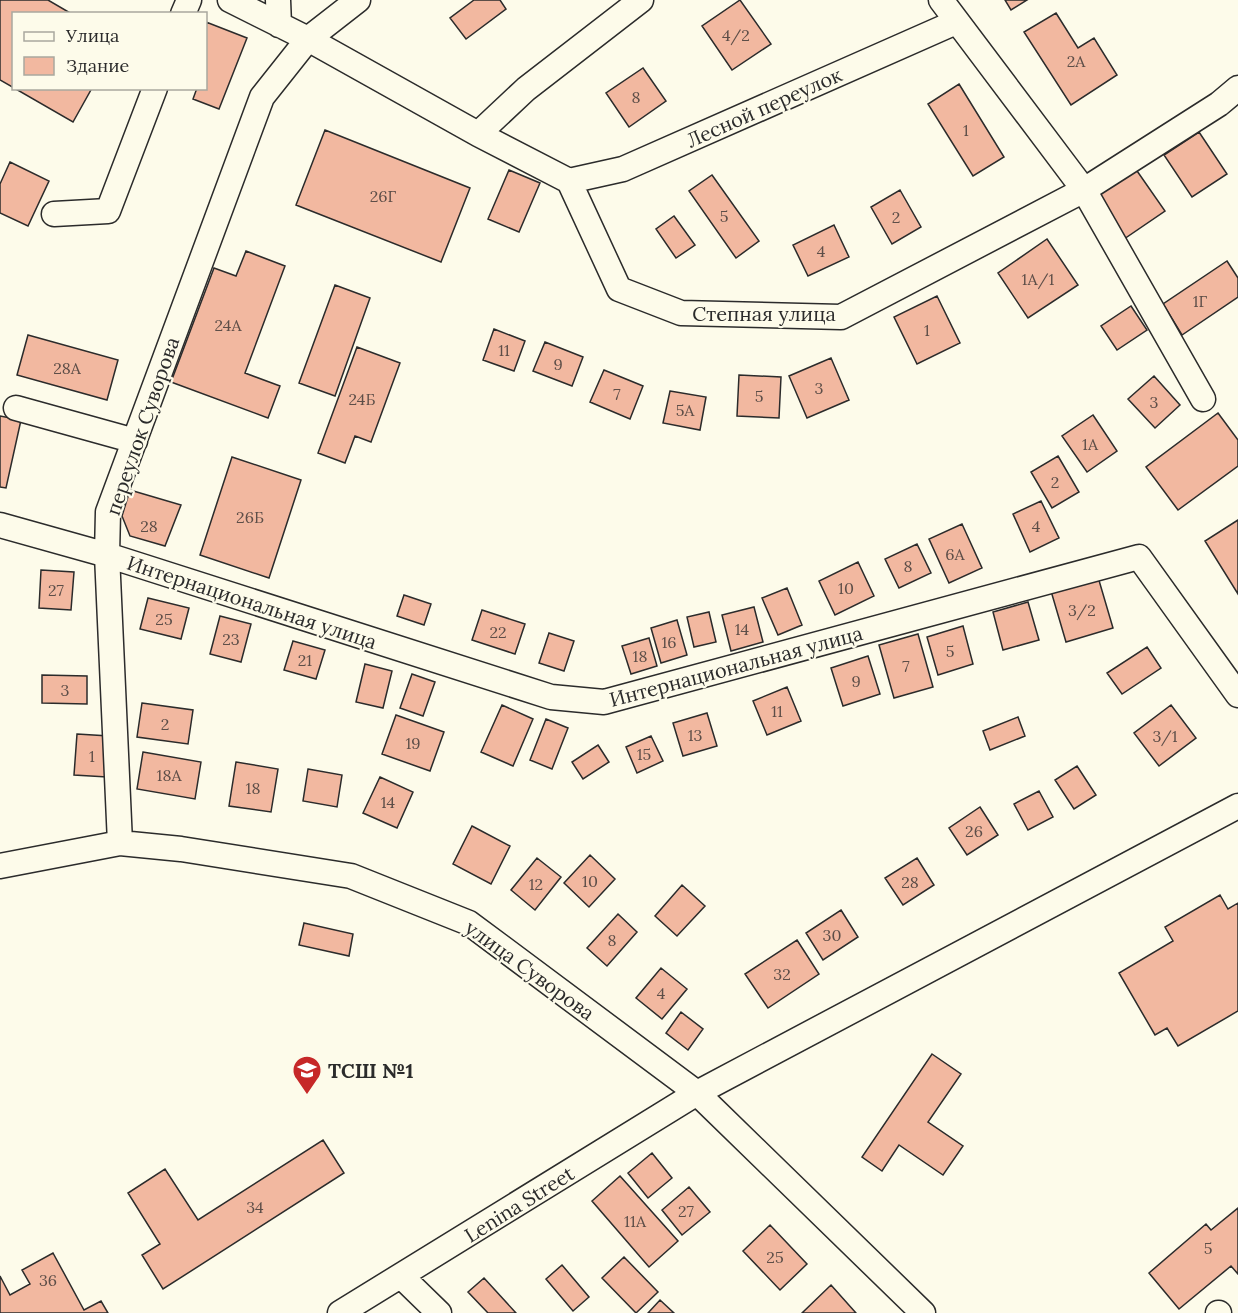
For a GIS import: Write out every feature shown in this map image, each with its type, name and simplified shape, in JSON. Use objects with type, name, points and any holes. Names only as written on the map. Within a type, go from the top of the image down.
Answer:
[{"type":"street","points":[[230,0],[308,39],[478,134],[569,181]]},
{"type":"street","points":[[278,0],[279,25]]},
{"type":"street","name":"переулок Суворова","points":[[120,843],[107,555],[108,512],[262,96],[308,39],[358,0]]},
{"type":"street","points":[[478,134],[526,89],[641,0]]},
{"type":"street","points":[[941,0],[1084,190],[1203,399]]},
{"type":"street","name":"Лесной переулок","points":[[569,181],[623,169],[956,22]]},
{"type":"street","name":"Степная улица","points":[[569,181],[620,289],[681,313],[841,316],[1084,190],[1219,104],[1238,88]]},
{"type":"street","points":[[54,214],[108,211],[154,90]]},
{"type":"street","points":[[15,408],[135,441]]},
{"type":"street","name":"Интернациональная улица","points":[[0,525],[107,555],[551,697],[604,702],[1139,556],[1238,695]]},
{"type":"street","name":"Lenina Street","points":[[340,1313],[697,1093],[1238,806]]},
{"type":"street","name":"улица Суворова","points":[[0,866],[120,843],[182,849],[351,876],[469,923],[697,1093],[923,1313]]},
{"type":"street","points":[[401,1276],[439,1313]]},
{"type":"building","points":[[0,0],[48,0],[69,12],[12,12],[12,87],[0,80]]},
{"type":"building","points":[[474,0],[500,0],[506,9],[466,39],[450,18]]},
{"type":"building","points":[[740,0],[771,44],[732,70],[702,26]]},
{"type":"building","points":[[1005,0],[1027,0],[1011,10]]},
{"type":"building","points":[[1056,13],[1078,48],[1094,38],[1117,75],[1071,105],[1024,32]]},
{"type":"building","points":[[207,22],[247,38],[219,109],[193,99],[196,90],[207,90]]},
{"type":"building","points":[[643,68],[666,101],[629,127],[606,93]]},
{"type":"building","points":[[959,84],[1004,157],[973,176],[928,104]]},
{"type":"building","points":[[17,90],[91,90],[73,122]]},
{"type":"building","points":[[325,130],[470,188],[441,262],[296,205]]},
{"type":"building","points":[[1199,132],[1227,174],[1192,197],[1164,155]]},
{"type":"building","points":[[10,162],[49,181],[28,226],[0,213],[0,184]]},
{"type":"building","points":[[1135,168],[1165,211],[1124,239],[1094,197]]},
{"type":"building","points":[[509,170],[540,183],[519,232],[488,219]]},
{"type":"building","points":[[712,175],[759,241],[736,258],[689,191]]},
{"type":"building","points":[[900,190],[921,227],[892,244],[871,207]]},
{"type":"building","points":[[674,216],[695,245],[676,258],[656,229]]},
{"type":"building","points":[[834,225],[849,257],[808,276],[793,245]]},
{"type":"building","points":[[1047,239],[1078,285],[1028,318],[998,273]]},
{"type":"building","points":[[246,251],[285,266],[245,373],[280,386],[268,418],[171,382],[214,268],[236,276]]},
{"type":"building","points":[[1227,261],[1238,278],[1238,297],[1182,335],[1163,304]]},
{"type":"building","points":[[335,285],[370,298],[335,396],[299,383]]},
{"type":"building","points":[[937,296],[960,343],[917,364],[894,317]]},
{"type":"building","points":[[1131,306],[1147,330],[1117,350],[1101,326]]},
{"type":"building","points":[[494,329],[525,341],[514,371],[483,360]]},
{"type":"building","points":[[28,335],[118,360],[107,400],[17,375]]},
{"type":"building","points":[[545,342],[583,357],[572,386],[533,371]]},
{"type":"building","points":[[357,347],[400,363],[371,442],[355,436],[345,463],[318,453]]},
{"type":"building","points":[[831,358],[849,400],[807,418],[789,376]]},
{"type":"building","points":[[604,370],[643,386],[630,419],[590,402]]},
{"type":"building","points":[[739,375],[781,377],[779,418],[737,416]]},
{"type":"building","points":[[1154,376],[1180,405],[1155,428],[1128,399]]},
{"type":"building","points":[[670,391],[706,397],[700,430],[663,423]]},
{"type":"building","points":[[1218,413],[1238,440],[1238,466],[1178,510],[1146,467]]},
{"type":"building","points":[[1093,415],[1117,451],[1087,472],[1062,436]]},
{"type":"building","points":[[0,416],[21,420],[6,488],[0,487]]},
{"type":"building","points":[[1058,456],[1079,492],[1052,508],[1031,472]]},
{"type":"building","points":[[232,457],[301,480],[269,578],[200,555]]},
{"type":"building","points":[[130,490],[181,505],[165,546],[130,536],[122,516]]},
{"type":"building","points":[[1041,501],[1059,538],[1030,552],[1013,514]]},
{"type":"building","points":[[1238,520],[1238,594],[1205,541]]},
{"type":"building","points":[[962,524],[982,568],[949,583],[929,539]]},
{"type":"building","points":[[917,544],[931,573],[899,588],[885,559]]},
{"type":"building","points":[[858,562],[874,596],[835,615],[819,581]]},
{"type":"building","points":[[41,570],[74,572],[71,610],[39,608]]},
{"type":"building","points":[[1098,577],[1113,628],[1066,642],[1051,591]]},
{"type":"building","points":[[787,588],[802,625],[778,635],[762,598]]},
{"type":"building","points":[[404,595],[431,604],[424,625],[397,616]]},
{"type":"building","points":[[148,598],[189,608],[181,639],[140,629]]},
{"type":"building","points":[[1028,602],[1039,640],[1003,650],[993,612]]},
{"type":"building","points":[[754,607],[763,642],[731,651],[722,615]]},
{"type":"building","points":[[482,610],[525,624],[515,654],[472,640]]},
{"type":"building","points":[[709,612],[716,642],[694,647],[687,617]]},
{"type":"building","points":[[220,616],[251,624],[241,662],[210,654]]},
{"type":"building","points":[[677,620],[687,655],[661,663],[651,628]]},
{"type":"building","points":[[963,626],[973,664],[938,675],[927,637]]},
{"type":"building","points":[[549,633],[574,641],[564,671],[539,663]]},
{"type":"building","points":[[918,634],[933,687],[894,698],[879,645]]},
{"type":"building","points":[[649,638],[657,666],[631,674],[622,646]]},
{"type":"building","points":[[293,641],[325,650],[316,679],[284,670]]},
{"type":"building","points":[[1147,647],[1161,668],[1122,694],[1107,673]]},
{"type":"building","points":[[868,656],[880,694],[843,706],[831,668]]},
{"type":"building","points":[[365,664],[392,671],[383,708],[356,702]]},
{"type":"building","points":[[412,674],[435,682],[423,716],[400,708]]},
{"type":"building","points":[[42,675],[87,676],[87,704],[42,703]]},
{"type":"building","points":[[787,687],[801,721],[767,735],[753,701]]},
{"type":"building","points":[[142,703],[193,710],[188,744],[137,737]]},
{"type":"building","points":[[502,705],[533,719],[513,766],[481,752]]},
{"type":"building","points":[[1171,705],[1196,738],[1159,766],[1134,733]]},
{"type":"building","points":[[707,713],[717,746],[683,756],[673,723]]},
{"type":"building","points":[[396,715],[444,732],[430,771],[382,754]]},
{"type":"building","points":[[1018,717],[1025,736],[990,750],[983,731]]},
{"type":"building","points":[[546,719],[568,728],[552,769],[530,760]]},
{"type":"building","points":[[77,734],[109,736],[107,777],[74,775]]},
{"type":"building","points":[[651,736],[663,761],[637,773],[626,747]]},
{"type":"building","points":[[598,745],[609,762],[583,779],[572,762]]},
{"type":"building","points":[[143,752],[201,762],[195,799],[137,789]]},
{"type":"building","points":[[236,762],[278,769],[271,812],[229,806]]},
{"type":"building","points":[[1077,766],[1096,795],[1074,809],[1055,780]]},
{"type":"building","points":[[308,769],[342,775],[337,807],[303,801]]},
{"type":"building","points":[[380,777],[413,792],[397,828],[363,813]]},
{"type":"building","points":[[1039,791],[1053,817],[1028,830],[1014,804]]},
{"type":"building","points":[[980,807],[998,835],[967,855],[949,828]]},
{"type":"building","points":[[472,826],[510,846],[491,884],[453,864]]},
{"type":"building","points":[[590,855],[615,879],[589,907],[564,883]]},
{"type":"building","points":[[537,858],[561,877],[535,910],[511,890]]},
{"type":"building","points":[[917,858],[934,885],[903,905],[885,878]]},
{"type":"building","points":[[682,885],[705,906],[677,936],[655,916]]},
{"type":"building","points":[[1220,895],[1228,909],[1238,903],[1238,1011],[1178,1046],[1167,1028],[1155,1035],[1119,973],[1173,941],[1165,927]]},
{"type":"building","points":[[841,910],[858,937],[823,960],[806,933]]},
{"type":"building","points":[[618,914],[637,932],[607,966],[587,948]]},
{"type":"building","points":[[304,923],[353,934],[349,956],[299,945]]},
{"type":"building","points":[[797,940],[819,974],[768,1008],[745,974]]},
{"type":"building","points":[[661,968],[687,989],[662,1019],[636,998]]},
{"type":"building","points":[[681,1012],[703,1029],[688,1050],[666,1033]]},
{"type":"building","points":[[932,1054],[961,1074],[928,1122],[963,1146],[943,1175],[899,1145],[882,1171],[862,1157]]},
{"type":"building","points":[[323,1140],[344,1173],[163,1289],[142,1255],[160,1244],[128,1193],[165,1169],[198,1220]]},
{"type":"building","points":[[652,1153],[672,1178],[648,1198],[628,1173]]},
{"type":"building","points":[[620,1176],[678,1241],[649,1267],[592,1201]]},
{"type":"building","points":[[689,1187],[710,1212],[682,1235],[662,1210]]},
{"type":"building","points":[[1238,1208],[1238,1274],[1231,1266],[1179,1309],[1149,1273],[1206,1224],[1211,1230]]},
{"type":"building","points":[[770,1225],[807,1264],[780,1290],[743,1251]]},
{"type":"building","points":[[53,1253],[84,1310],[101,1301],[108,1313],[0,1313],[0,1276],[10,1295],[30,1284],[22,1270]]},
{"type":"building","points":[[624,1257],[658,1292],[636,1313],[602,1278]]},
{"type":"building","points":[[562,1265],[589,1297],[573,1311],[546,1279]]},
{"type":"building","points":[[484,1278],[516,1313],[488,1313],[468,1292]]},
{"type":"building","points":[[831,1285],[856,1313],[802,1313]]},
{"type":"building","points":[[660,1300],[674,1313],[648,1313]]},
{"type":"place","name":"ТСШ №1","points":[[307,1096]]}]
